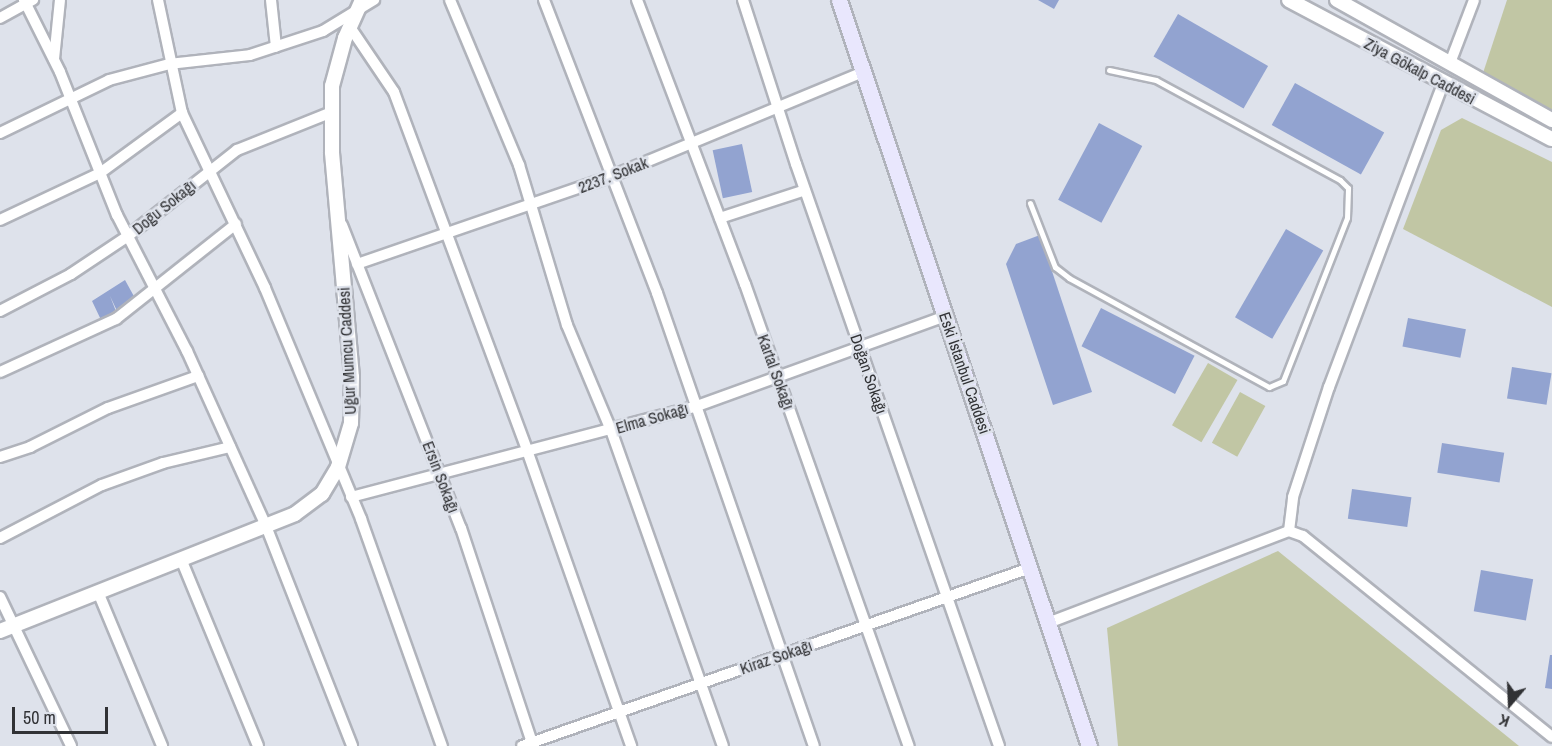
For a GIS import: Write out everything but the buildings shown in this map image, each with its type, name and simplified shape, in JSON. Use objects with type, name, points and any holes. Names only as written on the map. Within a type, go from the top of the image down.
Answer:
[{"type":"main road","name":"Eski İstanbul Caddesi","points":[[838,0],[1089,746]]},
{"type":"street","points":[[54,61],[60,0]]},
{"type":"street","points":[[158,0],[169,64],[182,113],[211,168],[236,224],[351,497],[442,746]]},
{"type":"street","points":[[271,0],[276,46]]},
{"type":"street","points":[[0,133],[109,80],[169,64],[250,55],[322,31],[361,3],[374,0]]},
{"type":"street","points":[[450,0],[533,205],[567,325],[611,430],[699,685],[723,746]]},
{"type":"street","points":[[544,0],[612,176],[696,406],[814,746]]},
{"type":"street","name":"Kartal Sokağı","points":[[637,0],[720,218],[866,626],[887,674],[909,746]]},
{"type":"street","name":"Doğan Sokağı","points":[[743,0],[805,190],[999,746]]},
{"type":"street","name":"Ziya Gökalp Caddesi","points":[[1289,0],[1443,84],[1552,139]]},
{"type":"street","name":"Ziya Gökalp Caddesi","points":[[1337,0],[1552,120]]},
{"type":"street","points":[[1289,531],[1293,497],[1329,387],[1474,0]]},
{"type":"street","points":[[0,18],[28,1],[128,236],[198,376],[266,526],[352,746]]},
{"type":"street","name":"Uğur Mumcu Caddesi","points":[[6,628],[295,514],[322,494],[338,467],[351,423],[352,377],[337,213],[332,86],[350,27],[361,3]]},
{"type":"street","points":[[350,27],[394,92],[449,235],[631,746]]},
{"type":"street","name":"2237. Sokak","points":[[357,264],[449,235],[612,176],[778,111],[863,72]]},
{"type":"street","name":"Doğu Sokağı","points":[[0,311],[71,274],[128,236],[211,168],[237,150],[332,112]]},
{"type":"street","points":[[0,220],[100,173],[182,113]]},
{"type":"street","points":[[720,218],[805,190]]},
{"type":"street","name":"Ersin Sokağı","points":[[337,213],[441,476],[529,745]]},
{"type":"street","points":[[0,372],[116,319],[152,287],[236,224]]},
{"type":"street","name":"Elma Sokağı","points":[[351,497],[441,476],[696,406],[777,374],[946,316]]},
{"type":"street","points":[[0,457],[30,447],[108,408],[198,376]]},
{"type":"street","points":[[0,538],[102,485],[162,464],[230,447]]},
{"type":"street","points":[[1048,623],[1289,531],[1303,536],[1552,737]]},
{"type":"street","points":[[182,560],[258,746]]},
{"type":"street","name":"Kiraz Sokağı","points":[[529,745],[1030,568]]},
{"type":"street","points":[[98,592],[162,746]]},
{"type":"street","points":[[0,597],[6,628],[71,746]]},
{"type":"lane","points":[[1030,202],[1055,267],[1069,278],[1269,387],[1283,381],[1347,218],[1348,188],[1340,180],[1156,80],[1109,70]]},
{"type":"green space","points":[[1507,0],[1552,0],[1552,121],[1483,73]]},
{"type":"green space","points":[[1462,118],[1552,162],[1552,307],[1403,229],[1441,130]]},
{"type":"green space","points":[[1208,363],[1237,380],[1201,442],[1172,425]]},
{"type":"green space","points":[[1240,392],[1265,406],[1237,457],[1212,443]]},
{"type":"green space","points":[[1278,551],[1519,746],[1118,746],[1107,628]]}]
